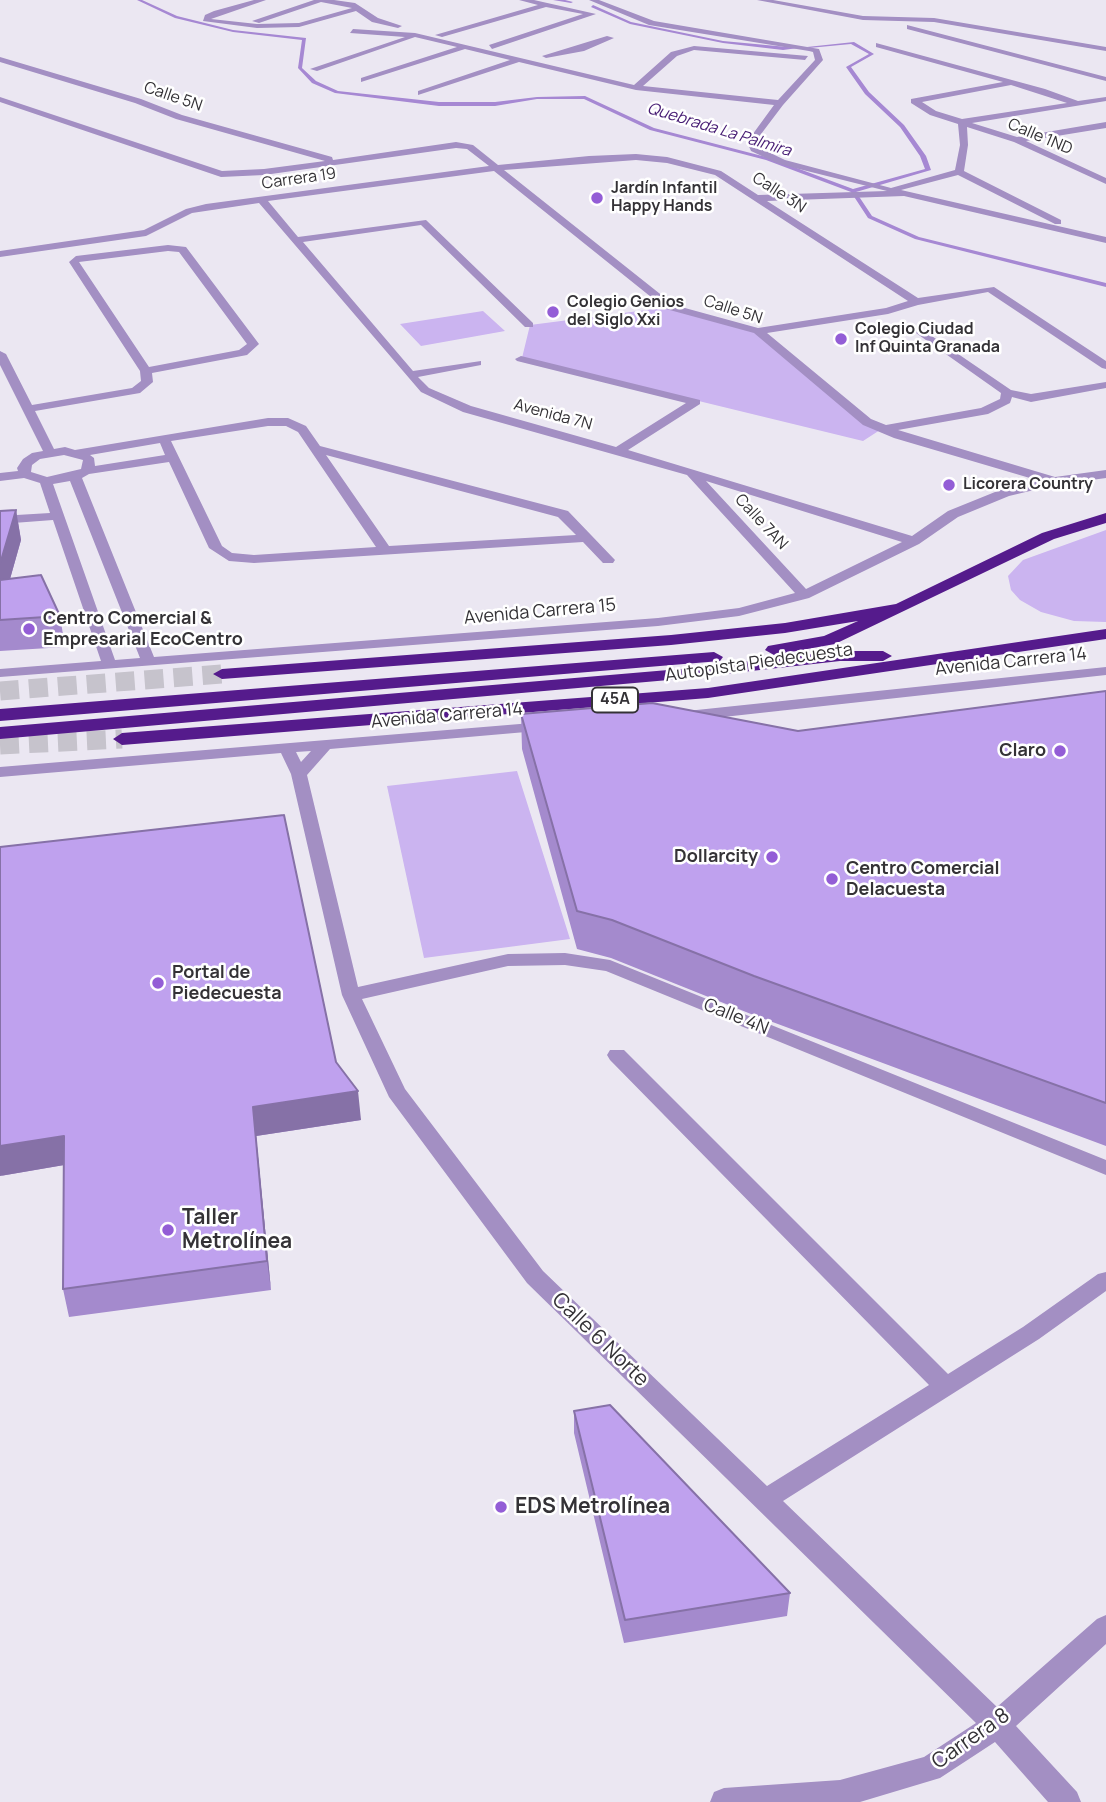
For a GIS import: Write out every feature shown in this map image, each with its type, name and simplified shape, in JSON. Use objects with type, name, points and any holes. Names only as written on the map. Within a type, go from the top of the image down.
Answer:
[{"type":"highway","name":"Autopista Piedecuesta","points":[[222,674],[671,640],[785,628],[901,608],[1048,536],[1106,519]]},
{"type":"highway","points":[[0,715],[742,654],[829,640],[901,608]]},
{"type":"highway","name":"Autopista Piedecuesta","points":[[122,739],[708,693],[1106,634]]},
{"type":"highway","points":[[0,733],[680,674],[839,656],[955,656]]},
{"type":"street","points":[[262,0],[217,13],[208,17],[207,21],[243,26],[299,25],[360,8]]},
{"type":"street","points":[[243,26],[321,0],[360,8],[375,20],[567,61]]},
{"type":"street","points":[[492,47],[592,15],[523,0]]},
{"type":"street","points":[[593,0],[652,23],[810,49],[816,51],[819,60]]},
{"type":"street","points":[[761,0],[880,19],[1106,79]]},
{"type":"street","points":[[566,8],[577,4]]},
{"type":"street","points":[[439,35],[548,5]]},
{"type":"street","points":[[880,19],[934,20],[1106,49]]},
{"type":"street","points":[[353,31],[415,35],[636,88],[780,103]]},
{"type":"street","points":[[314,69],[415,35]]},
{"type":"street","points":[[546,56],[581,49],[610,38]]},
{"type":"street","points":[[879,45],[1076,103]]},
{"type":"street","points":[[364,80],[465,47]]},
{"type":"street","points":[[636,88],[674,54],[694,48],[819,60]]},
{"type":"street","name":"Calle 5N","points":[[0,59],[138,101],[179,117],[336,161]]},
{"type":"street","points":[[421,93],[518,60]]},
{"type":"street","points":[[819,60],[780,103],[751,142],[754,149],[782,162],[1106,240]]},
{"type":"street","points":[[590,67],[596,79]]},
{"type":"street","name":"Calle 1ND","points":[[1013,83],[915,101],[933,113],[1017,140],[1106,181]]},
{"type":"street","name":"Calle 5N","points":[[0,99],[221,174],[264,172],[464,145],[470,147],[670,307],[758,331],[867,422],[882,429],[1055,481]]},
{"type":"street","points":[[959,173],[964,145],[962,122],[1106,99]]},
{"type":"street","points":[[1017,140],[1106,125]]},
{"type":"street","name":"Carrera 19","points":[[0,254],[131,237],[146,233],[189,211],[497,168],[608,157]]},
{"type":"street","name":"Calle 3N","points":[[608,157],[667,160],[718,173],[916,302]]},
{"type":"street","points":[[1081,170],[1106,165]]},
{"type":"street","points":[[889,189],[959,173],[1085,235]]},
{"type":"street","points":[[758,198],[904,193]]},
{"type":"street","name":"Avenida 7N","points":[[262,200],[425,390],[467,409],[691,472],[914,541]]},
{"type":"street","points":[[297,240],[423,222],[529,325]]},
{"type":"street","points":[[27,409],[136,391],[148,382],[146,370],[74,262],[76,259],[168,247],[182,249],[253,344],[243,353],[146,370]]},
{"type":"street","points":[[758,331],[888,310],[916,302],[990,289],[1106,366]]},
{"type":"street","points":[[920,331],[1007,392],[1031,398],[1106,384]]},
{"type":"street","points":[[0,354],[50,453]]},
{"type":"street","points":[[521,359],[696,402],[619,451]]},
{"type":"street","points":[[410,375],[477,363]]},
{"type":"street","points":[[882,429],[984,411],[1006,401],[1007,392]]},
{"type":"street","points":[[25,474],[23,468],[27,462],[50,453],[78,453],[268,422],[288,422],[302,429],[384,549]]},
{"type":"street","points":[[164,439],[216,548],[229,557],[254,559],[585,538]]},
{"type":"street","points":[[314,448],[563,514],[608,561]]},
{"type":"street","points":[[78,453],[88,458],[90,464],[81,474]]},
{"type":"street","points":[[0,477],[25,474],[46,481],[174,457]]},
{"type":"street","name":"Calle 7AN","points":[[691,472],[804,595]]},
{"type":"street","points":[[81,474],[149,662]]},
{"type":"street","name":"Avenida Carrera 15","points":[[0,673],[658,622],[739,612],[804,595],[914,541],[953,514],[1005,493],[1055,481],[1106,474]]},
{"type":"street","points":[[46,481],[110,665]]},
{"type":"street","points":[[0,520],[58,516]]},
{"type":"street","name":"Avenida Carrera 14","points":[[666,718],[1106,671]]},
{"type":"street","name":"Avenida Carrera 14","points":[[0,772],[557,726]]},
{"type":"street","points":[[299,774],[325,744]]},
{"type":"street","name":"Calle 6 Norte","points":[[286,747],[299,774],[351,995],[396,1091],[535,1277],[997,1725],[1067,1802]]},
{"type":"street","name":"Calle 4N","points":[[351,995],[508,960],[565,959],[610,966],[1106,1168]]},
{"type":"street","points":[[617,1055],[946,1387]]},
{"type":"street","points":[[765,1500],[1031,1333],[1106,1280]]},
{"type":"street","name":"Carrera 8","points":[[724,1802],[840,1794],[930,1769],[997,1725],[1106,1628]]},
{"type":"shaded area","points":[[670,307],[756,332],[880,430],[863,441],[522,358],[530,325]]},
{"type":"shaded area","points":[[483,311],[505,331],[421,346],[400,324]]},
{"type":"shaded area","points":[[1106,530],[1106,622],[1074,621],[1041,612],[1020,600],[1011,590],[1008,576],[1023,560]]},
{"type":"shaded area","points":[[517,771],[570,939],[424,958],[387,786]]},
{"type":"building","points":[[16,510],[0,564],[0,511]]},
{"type":"building","points":[[41,575],[60,616],[0,620],[0,580]]},
{"type":"building","name":"Centro Comercial Delacuesta","points":[[1106,691],[1106,1103],[754,976],[612,920],[577,911],[521,714],[652,703],[798,731]]},
{"type":"building","name":"Portal de Piedecuesta","points":[[284,815],[336,1062],[358,1091],[253,1107],[267,1261],[63,1289],[64,1136],[0,1146],[0,847]]},
{"type":"building","points":[[610,1405],[790,1593],[625,1620],[574,1411]]},
{"type":"waterway","name":"Quebrada La Palmira","points":[[139,0],[175,17],[233,31],[304,39],[300,68],[314,82],[337,92],[439,104],[495,104],[537,98],[585,97],[652,129],[768,159],[853,191]]},
{"type":"waterway","points":[[555,0],[571,2]]},
{"type":"waterway","points":[[593,6],[630,23],[723,42],[796,48]]},
{"type":"waterway","points":[[809,47],[852,43],[872,54],[848,67],[867,93],[902,126],[923,156],[928,170],[853,191]]},
{"type":"waterway","name":"Quebrada La Palmira","points":[[853,191],[870,217],[917,238],[1106,285]]},
{"type":"tunnel","points":[[0,691],[222,674]]},
{"type":"tunnel","points":[[0,745],[122,739]]},
{"type":"place","name":"Jardín Infantil Happy Hands","points":[[597,198]]},
{"type":"place","name":"Colegio Genios del Siglo Xxi","points":[[553,312]]},
{"type":"place","name":"Colegio Ciudad Inf Quinta Granada","points":[[841,339]]},
{"type":"place","name":"Licorera Country","points":[[949,485]]},
{"type":"place","name":"Centro Comercial & Empresarial EcoCentro","points":[[29,629]]},
{"type":"place","name":"Claro","points":[[1060,751]]},
{"type":"place","name":"Dollarcity","points":[[772,857]]},
{"type":"place","name":"Centro Comercial Delacuesta","points":[[832,879]]},
{"type":"place","name":"Portal de Piedecuesta","points":[[158,983]]},
{"type":"place","name":"Taller Metrolínea","points":[[168,1230]]},
{"type":"place","name":"EDS Metrolínea","points":[[501,1507]]}]
